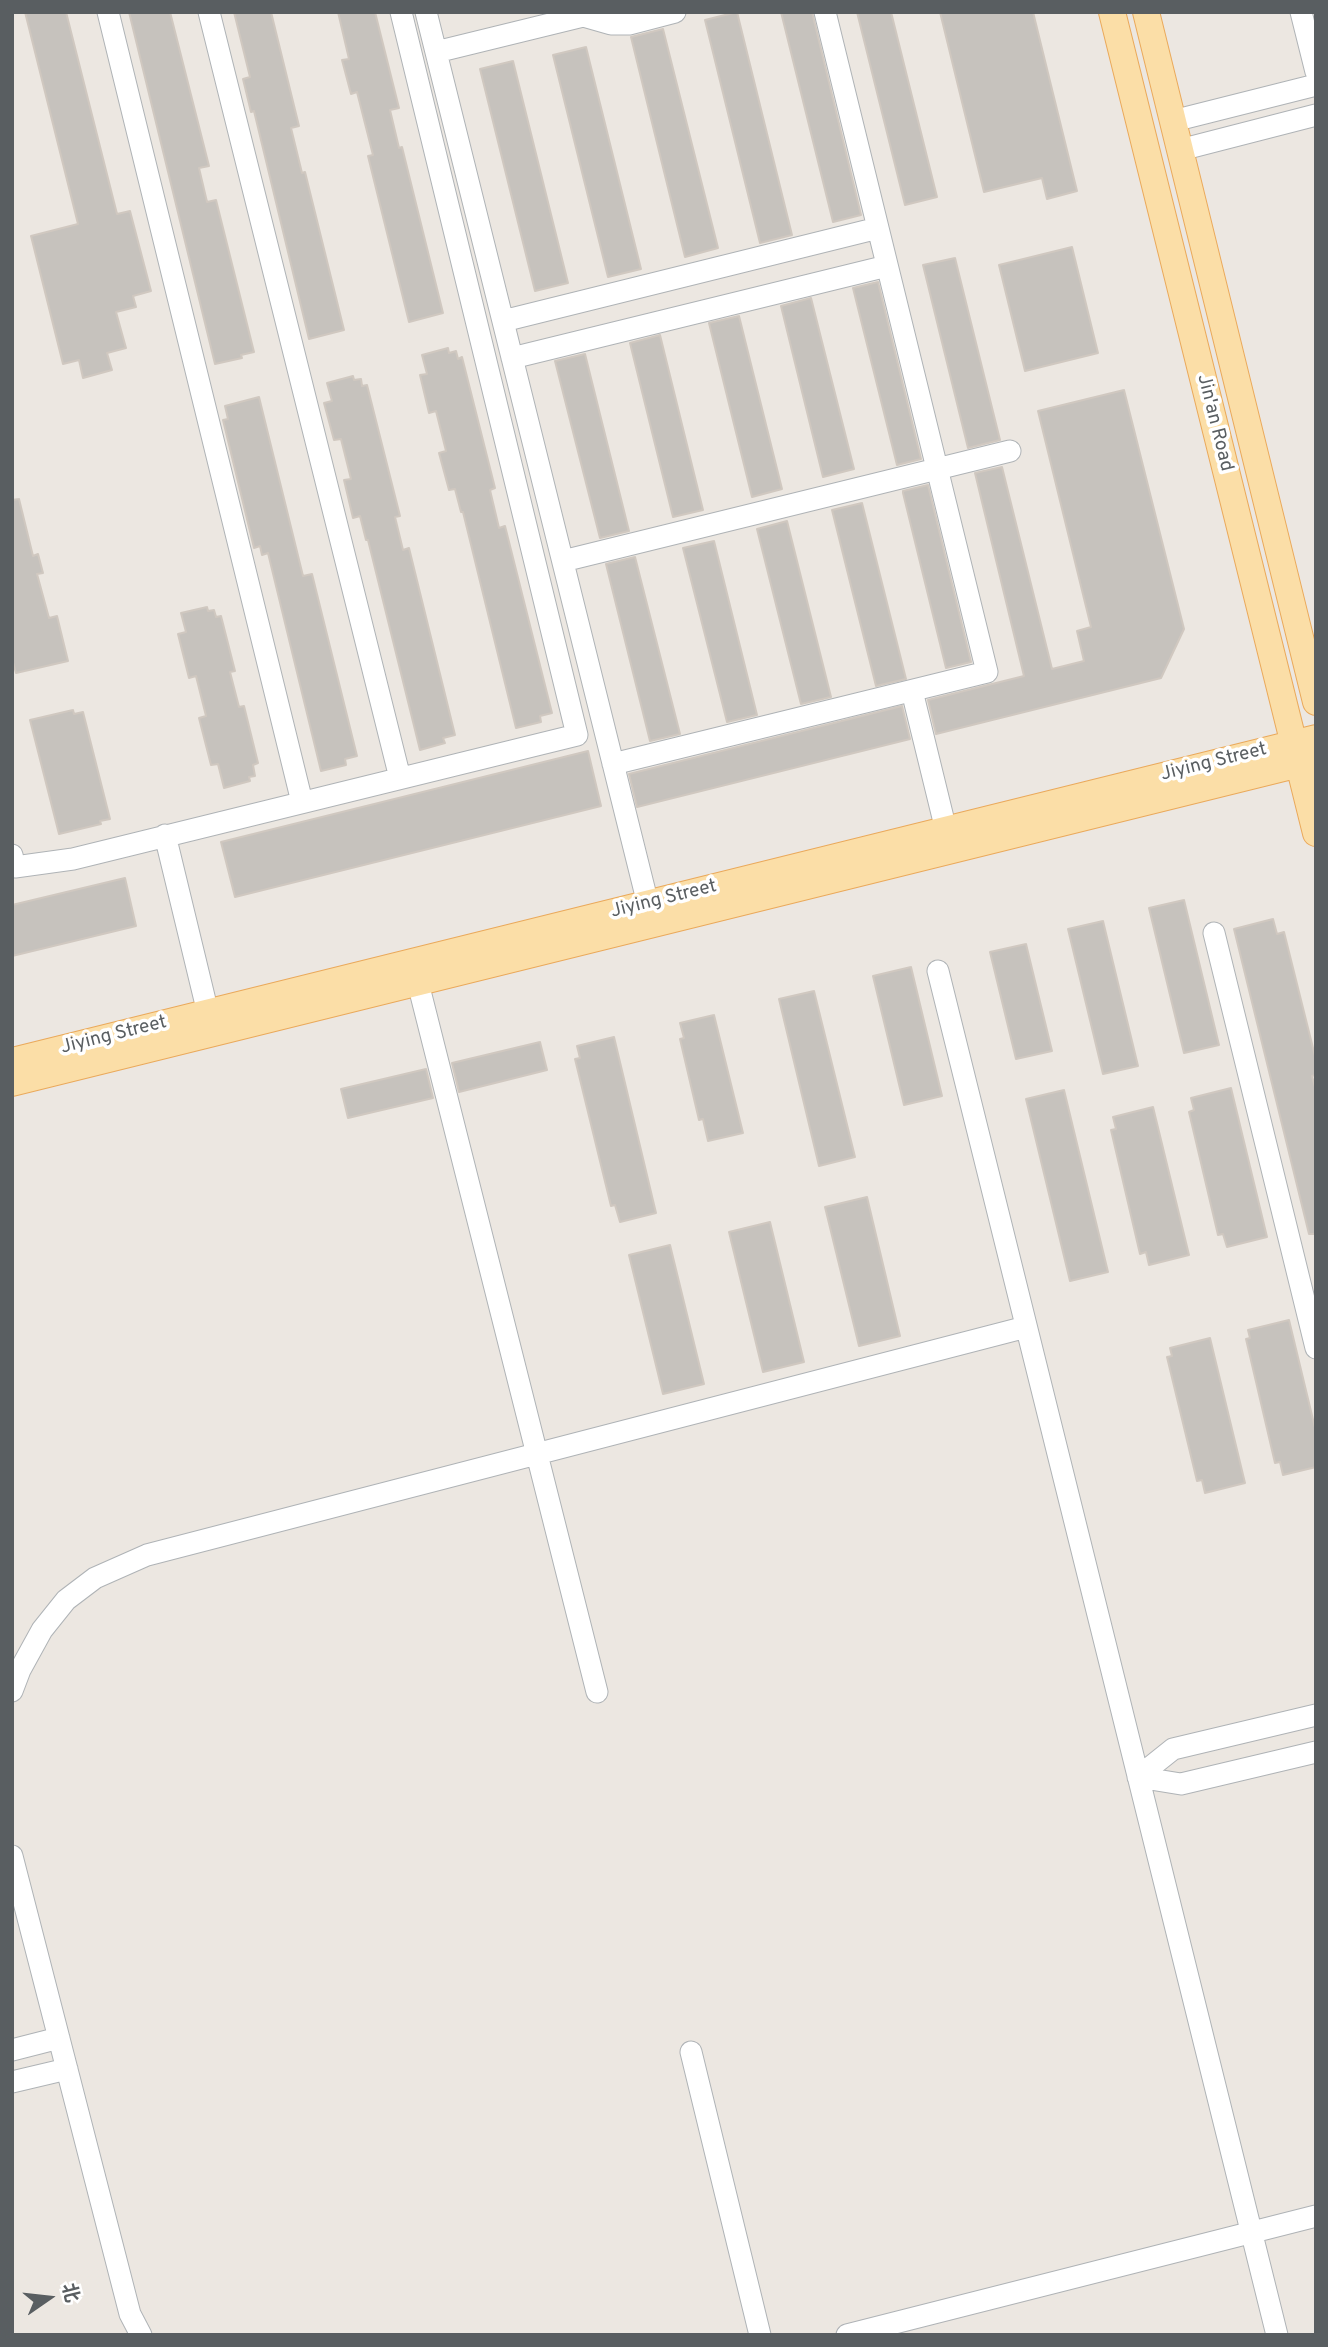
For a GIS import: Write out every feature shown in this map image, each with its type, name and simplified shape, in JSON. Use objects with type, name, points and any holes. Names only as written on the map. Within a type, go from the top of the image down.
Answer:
[{"type":"main road","name":"Jin'an Road","points":[[1112,12],[1306,752],[1316,833]]},
{"type":"main road","name":"Jin'an Road","points":[[1146,12],[1316,702]]},
{"type":"main road","name":"Jiying Street","points":[[12,1061],[946,830],[1306,752]]},
{"type":"main road","name":"Jiying Street","points":[[12,1083],[418,983],[1306,752]]},
{"type":"lane","points":[[108,12],[302,802]]},
{"type":"lane","points":[[209,12],[400,778]]},
{"type":"lane","points":[[12,855],[15,867],[73,859],[577,735],[401,12]]},
{"type":"lane","points":[[426,12],[648,904]]},
{"type":"lane","points":[[436,52],[584,14],[611,24],[629,24],[675,12]]},
{"type":"lane","points":[[613,764],[987,672],[825,12]]},
{"type":"lane","points":[[1301,12],[1316,72]]},
{"type":"lane","points":[[1173,121],[1316,85]]},
{"type":"lane","points":[[1180,150],[1316,115]]},
{"type":"lane","points":[[503,321],[878,228]]},
{"type":"lane","points":[[512,358],[887,266]]},
{"type":"lane","points":[[563,561],[1010,451]]},
{"type":"lane","points":[[912,691],[946,830]]},
{"type":"lane","points":[[165,835],[208,1013]]},
{"type":"lane","points":[[1214,933],[1316,1348]]},
{"type":"lane","points":[[938,971],[1277,2335]]},
{"type":"lane","points":[[418,983],[597,1692]]},
{"type":"lane","points":[[12,1691],[42,1630],[66,1600],[95,1578],[147,1555],[1026,1327]]},
{"type":"lane","points":[[1138,1777],[1172,1749],[1316,1715]]},
{"type":"lane","points":[[1138,1777],[1181,1784],[1316,1752]]},
{"type":"lane","points":[[12,1856],[130,2314],[141,2335]]},
{"type":"lane","points":[[12,2050],[59,2038]]},
{"type":"lane","points":[[691,2052],[760,2335]]},
{"type":"lane","points":[[12,2082],[67,2068]]},
{"type":"lane","points":[[847,2335],[1316,2216]]},
{"type":"building","points":[[25,12],[66,12],[117,214],[130,211],[151,291],[133,296],[136,307],[116,312],[126,348],[107,353],[112,370],[83,378],[79,360],[63,364],[31,236],[78,224]]},
{"type":"building","points":[[129,12],[170,12],[209,166],[199,168],[207,202],[216,200],[254,352],[241,355],[242,358],[215,364]]},
{"type":"building","points":[[234,12],[271,12],[299,126],[291,128],[302,173],[305,172],[344,330],[309,339],[254,111],[251,112],[243,79],[250,77]]},
{"type":"building","points":[[338,12],[375,12],[399,108],[390,110],[399,148],[402,147],[443,313],[409,322],[368,156],[373,155],[357,92],[351,94],[342,60],[349,59]]},
{"type":"building","points":[[737,12],[792,235],[760,243],[705,20]]},
{"type":"building","points":[[781,12],[812,12],[861,215],[833,222]]},
{"type":"building","points":[[857,12],[891,12],[937,197],[905,205]]},
{"type":"building","points":[[940,12],[1033,12],[1077,191],[1047,199],[1042,178],[984,192]]},
{"type":"building","points":[[663,29],[718,248],[685,257],[631,37]]},
{"type":"building","points":[[586,47],[641,269],[608,277],[553,55]]},
{"type":"building","points":[[513,61],[568,283],[535,291],[480,69]]},
{"type":"building","points":[[1072,247],[1098,353],[1025,371],[999,265]]},
{"type":"building","points":[[955,258],[1000,440],[968,448],[923,265]]},
{"type":"building","points":[[878,282],[921,459],[897,465],[853,288]]},
{"type":"building","points":[[811,298],[854,469],[823,477],[781,306]]},
{"type":"building","points":[[739,316],[782,489],[752,497],[709,323]]},
{"type":"building","points":[[660,335],[703,510],[673,517],[630,343]]},
{"type":"building","points":[[448,348],[449,353],[456,351],[458,359],[462,357],[495,488],[490,490],[499,528],[505,526],[552,713],[540,716],[541,722],[516,728],[463,512],[455,489],[449,490],[439,453],[446,451],[436,411],[429,413],[420,375],[427,374],[422,355]]},
{"type":"building","points":[[585,354],[629,531],[600,538],[555,361]]},
{"type":"building","points":[[353,376],[354,380],[361,379],[362,386],[367,385],[400,516],[395,517],[403,550],[409,548],[455,735],[443,738],[445,743],[420,750],[368,540],[360,516],[353,518],[344,480],[351,479],[341,439],[334,440],[324,403],[332,401],[327,383]]},
{"type":"building","points":[[1124,390],[1184,629],[1161,678],[936,734],[928,700],[1024,676],[975,473],[1002,467],[1052,669],[1084,661],[1077,631],[1091,627],[1038,411]]},
{"type":"building","points":[[259,397],[303,576],[312,574],[357,756],[345,759],[346,765],[321,771],[268,553],[262,555],[260,546],[254,548],[223,420],[228,419],[225,406]]},
{"type":"building","points":[[928,485],[971,662],[946,668],[903,493]]},
{"type":"building","points":[[19,499],[33,556],[38,554],[43,573],[37,574],[49,618],[57,616],[68,661],[16,673],[12,659],[12,500]]},
{"type":"building","points":[[862,503],[906,679],[876,686],[832,510]]},
{"type":"building","points":[[787,521],[831,697],[801,704],[757,529]]},
{"type":"building","points":[[714,541],[757,715],[727,722],[683,548]]},
{"type":"building","points":[[635,557],[680,734],[650,741],[606,564]]},
{"type":"building","points":[[207,607],[208,611],[214,610],[216,617],[221,616],[235,671],[230,672],[239,707],[244,706],[258,763],[253,765],[255,776],[249,777],[250,781],[224,788],[218,764],[211,765],[199,718],[206,716],[196,676],[189,678],[178,634],[186,632],[181,613]]},
{"type":"building","points":[[902,706],[910,739],[637,807],[629,774]]},
{"type":"building","points":[[73,710],[74,714],[83,712],[110,819],[100,821],[101,824],[59,834],[30,720]]},
{"type":"building","points":[[588,751],[601,806],[235,897],[221,842]]},
{"type":"building","points":[[125,878],[136,926],[12,956],[12,905]]},
{"type":"building","points":[[1184,900],[1219,1045],[1184,1053],[1149,908]]},
{"type":"building","points":[[1273,919],[1277,934],[1284,932],[1316,1060],[1316,1075],[1312,1076],[1316,1091],[1316,1234],[1309,1234],[1234,929]]},
{"type":"building","points":[[1103,921],[1138,1066],[1103,1074],[1068,929]]},
{"type":"building","points":[[1026,944],[1052,1051],[1016,1059],[990,952]]},
{"type":"building","points":[[911,967],[942,1096],[904,1105],[873,976]]},
{"type":"building","points":[[814,991],[855,1157],[819,1166],[779,999]]},
{"type":"building","points":[[714,1015],[743,1133],[708,1141],[703,1119],[699,1120],[680,1039],[684,1038],[680,1023]]},
{"type":"building","points":[[614,1037],[656,1213],[620,1222],[615,1205],[611,1206],[575,1059],[580,1058],[577,1046]]},
{"type":"building","points":[[540,1042],[547,1070],[459,1092],[452,1063]]},
{"type":"building","points":[[426,1069],[433,1098],[348,1118],[341,1089]]},
{"type":"building","points":[[1231,1088],[1267,1237],[1227,1247],[1223,1234],[1218,1235],[1189,1112],[1194,1110],[1191,1098]]},
{"type":"building","points":[[1064,1090],[1108,1272],[1070,1281],[1026,1099]]},
{"type":"building","points":[[1153,1107],[1189,1255],[1149,1265],[1146,1252],[1140,1254],[1111,1130],[1116,1129],[1113,1117]]},
{"type":"building","points":[[867,1197],[900,1336],[859,1346],[825,1207]]},
{"type":"building","points":[[770,1222],[804,1362],[763,1372],[729,1232]]},
{"type":"building","points":[[670,1245],[704,1384],[663,1394],[629,1255]]},
{"type":"building","points":[[1289,1320],[1316,1432],[1316,1467],[1283,1475],[1280,1462],[1275,1463],[1246,1339],[1250,1338],[1248,1330]]},
{"type":"building","points":[[1210,1338],[1245,1483],[1205,1493],[1202,1480],[1197,1481],[1167,1357],[1172,1356],[1170,1348]]}]
